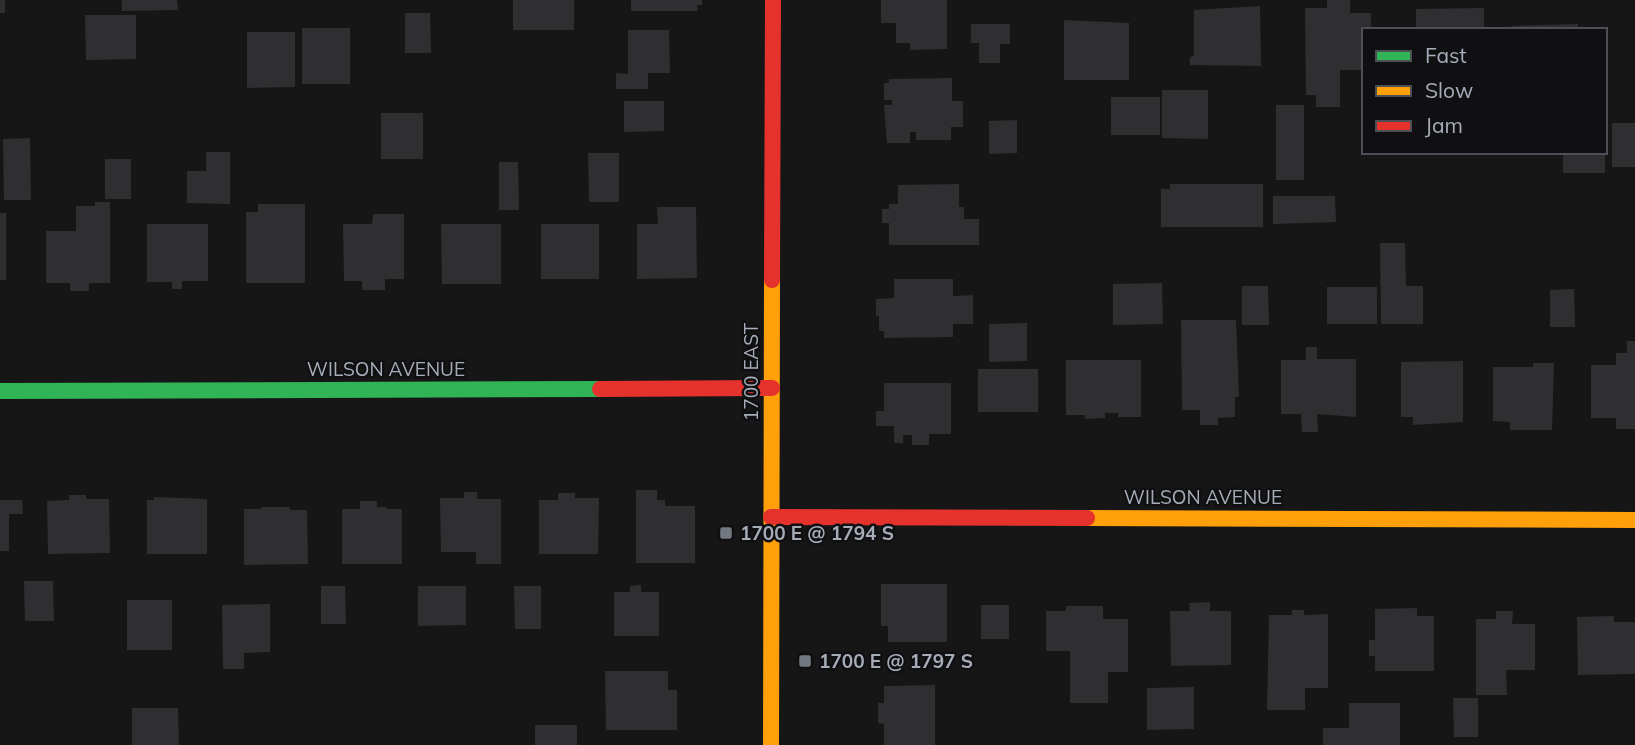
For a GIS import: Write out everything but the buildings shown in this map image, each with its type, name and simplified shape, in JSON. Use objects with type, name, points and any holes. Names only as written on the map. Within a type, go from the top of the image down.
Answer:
[{"type":"street","name":"1700 EAST","points":[[771,745],[773,0]]},
{"type":"street","name":"WILSON AVENUE","points":[[0,391],[772,388]]},
{"type":"street","name":"WILSON AVENUE","points":[[771,517],[1635,520]]},
{"type":"traffic: fast","points":[[0,391],[600,389]]},
{"type":"traffic: slow","points":[[771,745],[772,280]]},
{"type":"traffic: slow","points":[[1087,518],[1635,520]]},
{"type":"traffic: jam","points":[[772,280],[773,0]]},
{"type":"traffic: jam","points":[[600,389],[772,388]]},
{"type":"traffic: jam","points":[[771,517],[1087,518]]},
{"type":"place","name":"1700 E @ 1794 S","points":[[726,533]]},
{"type":"place","name":"1700 E @ 1797 S","points":[[805,661]]}]
